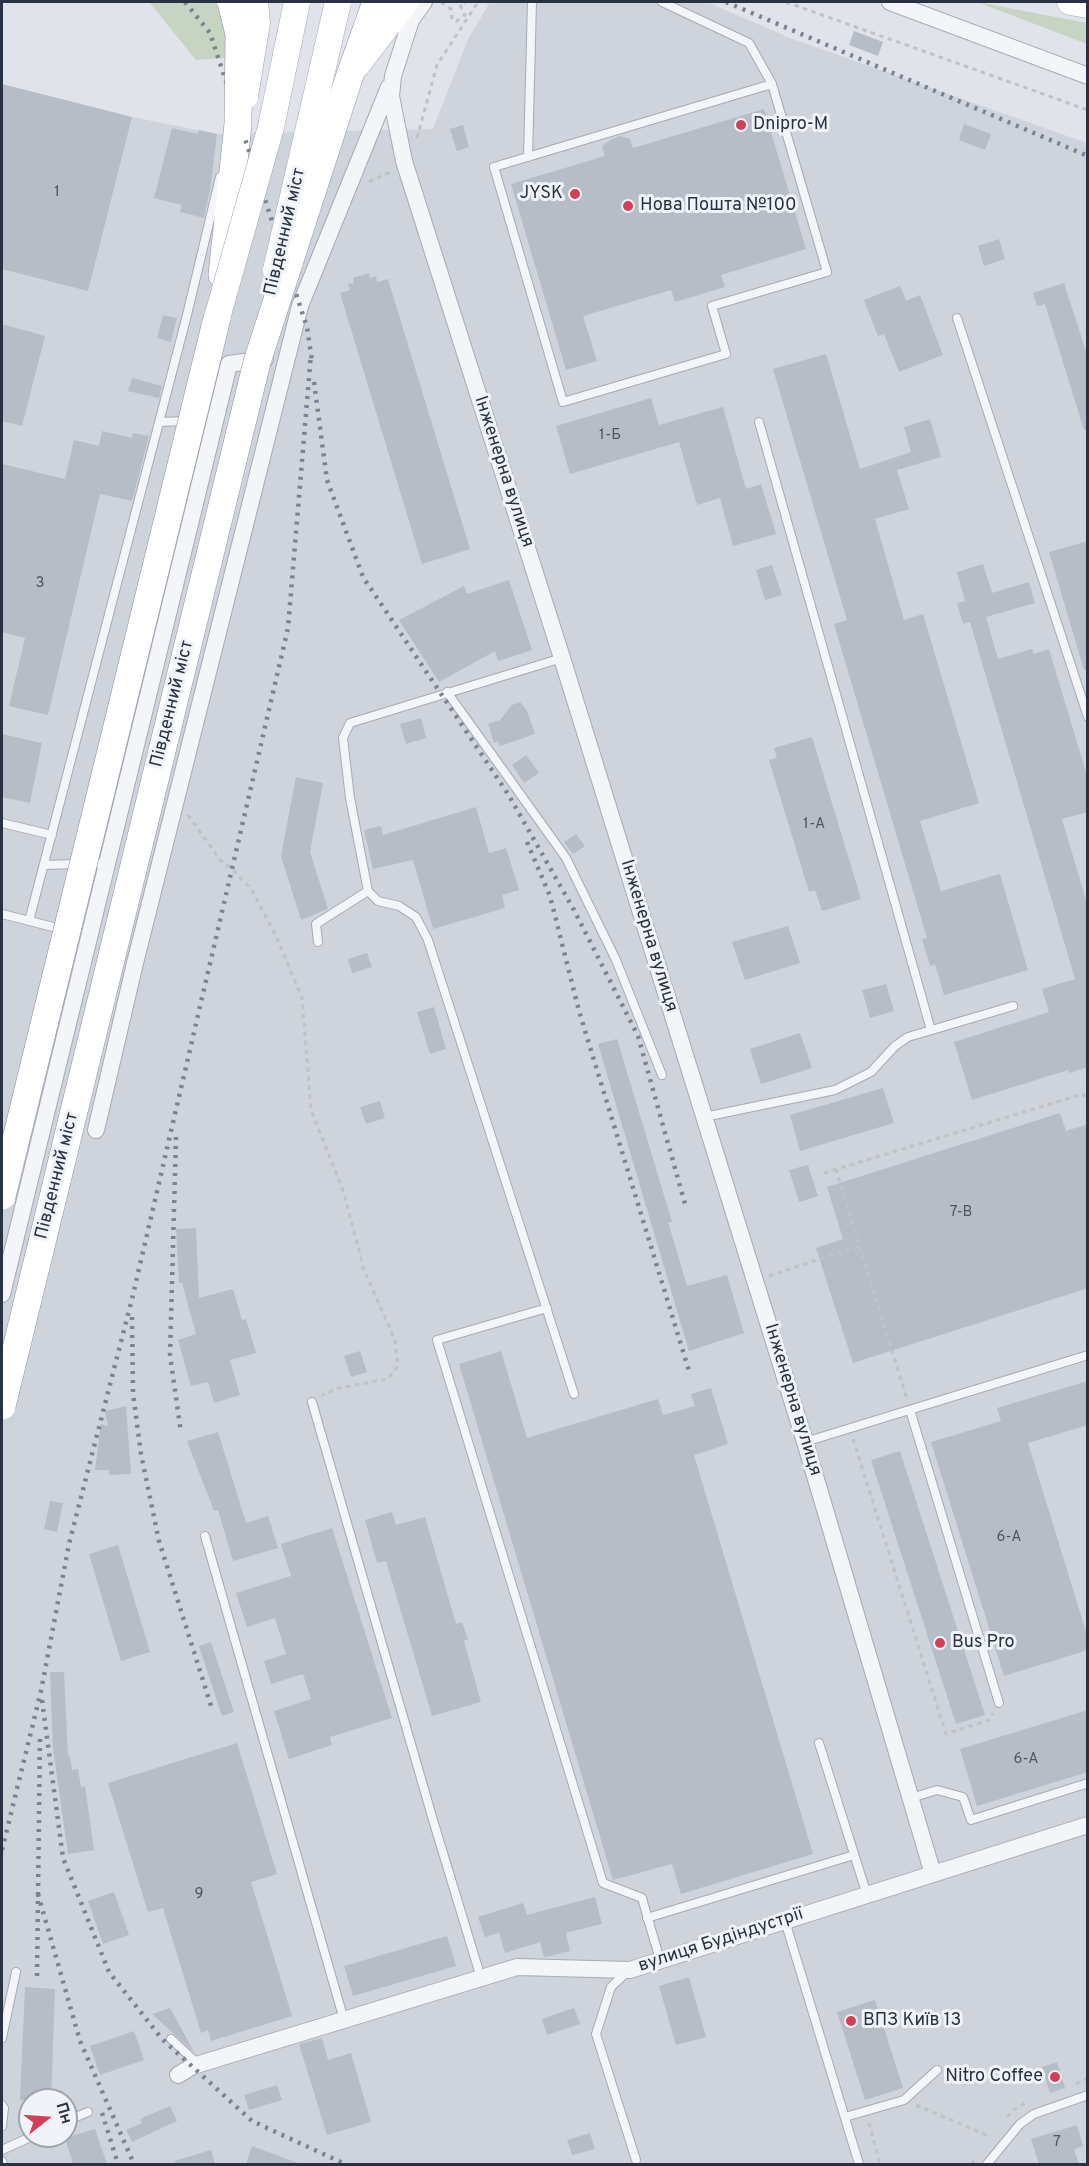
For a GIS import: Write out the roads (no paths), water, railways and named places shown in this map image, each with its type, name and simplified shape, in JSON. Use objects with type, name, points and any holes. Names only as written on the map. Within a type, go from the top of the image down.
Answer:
[{"type":"highway","points":[[2,1196],[217,318],[238,124],[238,34],[231,2]]},
{"type":"highway","points":[[257,362],[376,2]]},
{"type":"highway","name":"Південний міст","points":[[2,1406],[257,362]]},
{"type":"main road","points":[[238,124],[251,70],[257,23],[255,2]]},
{"type":"main road","points":[[217,318],[271,127],[297,2]]},
{"type":"main road","name":"Південний міст","points":[[257,362],[338,2]]},
{"type":"main road","points":[[350,75],[405,2]]},
{"type":"main road","points":[[1070,2],[1088,5]]},
{"type":"street","name":"Інженерна вулиця","points":[[424,2],[411,20],[393,76],[391,96],[407,170],[562,658],[805,1442],[933,1874]]},
{"type":"street","points":[[890,2],[1088,76]]},
{"type":"street","points":[[96,1130],[300,306],[393,76]]},
{"type":"street","points":[[2,1294],[229,364],[286,356]]},
{"type":"street","name":"вулиця Будіндустрії","points":[[178,2075],[199,2065],[517,1967],[630,1970],[1088,1825]]},
{"type":"lane","points":[[29,921],[160,422],[263,2]]},
{"type":"lane","points":[[528,157],[532,2]]},
{"type":"lane","points":[[662,2],[749,43],[772,84],[827,272],[712,306],[726,354],[563,402],[494,167],[772,84]]},
{"type":"lane","points":[[957,318],[1088,717]]},
{"type":"lane","points":[[160,422],[215,421]]},
{"type":"lane","points":[[759,422],[931,1030]]},
{"type":"lane","points":[[562,658],[350,723],[343,738],[350,798],[368,891],[378,901],[399,906],[416,917],[428,940],[574,1394]]},
{"type":"lane","points":[[447,692],[566,858],[616,960],[662,1076]]},
{"type":"lane","points":[[2,823],[52,835]]},
{"type":"lane","points":[[44,865],[107,863]]},
{"type":"lane","points":[[318,942],[316,924],[368,891]]},
{"type":"lane","points":[[2,914],[90,936]]},
{"type":"lane","points":[[704,1117],[835,1090],[871,1072],[895,1046],[908,1037],[1013,1006]]},
{"type":"lane","points":[[547,1308],[437,1340],[603,1883],[642,1898],[660,1960]]},
{"type":"lane","points":[[805,1442],[1088,1355]]},
{"type":"lane","points":[[312,1402],[429,1809],[481,1978]]},
{"type":"lane","points":[[910,1410],[999,1703]]},
{"type":"lane","points":[[205,1536],[344,2020]]},
{"type":"lane","points":[[819,1743],[867,1895]]},
{"type":"lane","points":[[911,1798],[937,1790],[963,1797],[971,1820],[1088,1783]]},
{"type":"lane","points":[[647,1918],[854,1856]]},
{"type":"lane","points":[[785,1921],[859,2164]]},
{"type":"lane","points":[[630,1970],[611,1987],[596,2034],[636,2160]]},
{"type":"lane","points":[[2,2038],[16,1972]]},
{"type":"lane","points":[[171,2039],[199,2065]]},
{"type":"lane","points":[[845,2117],[904,2100],[937,2070]]},
{"type":"lane","points":[[987,2164],[1020,2124],[1034,2114],[1088,2096]]},
{"type":"lane","points":[[2,2105],[4,2108],[2,2126]]},
{"type":"lane","points":[[78,2116],[88,2112]]},
{"type":"lane","points":[[2,2150],[18,2143]]},
{"type":"railway","points":[[185,2],[210,33],[307,327],[312,361]]},
{"type":"railway","points":[[726,2],[1088,156]]},
{"type":"railway","points":[[2,1850],[41,1691],[69,1544],[132,1299],[288,628],[311,354]]},
{"type":"railway","points":[[314,382],[327,480],[363,577],[508,794],[574,910],[638,1036],[685,1204]]},
{"type":"railway","points":[[527,842],[550,896],[579,1011],[689,1371]]},
{"type":"railway","points":[[176,1137],[170,1355],[181,1433]]},
{"type":"railway","points":[[132,1317],[133,1393],[141,1454],[159,1541],[212,1709]]},
{"type":"railway","points":[[42,1700],[63,1858],[109,1972],[162,2039],[252,2121],[345,2164]]},
{"type":"railway","points":[[37,1976],[40,1736]]},
{"type":"railway","points":[[38,1894],[80,2041],[134,2164]]},
{"type":"railway","points":[[102,2113],[118,2164]]},
{"type":"place","name":"Dnipro-M","points":[[741,125]]},
{"type":"place","name":"JYSK","points":[[575,194]]},
{"type":"place","name":"Нова Пошта №100","points":[[628,206]]},
{"type":"place","name":"Bus Pro","points":[[940,1643]]},
{"type":"place","name":"ВПЗ Київ 13","points":[[851,2021]]},
{"type":"place","name":"Nitro Coffee","points":[[1055,2077]]}]
